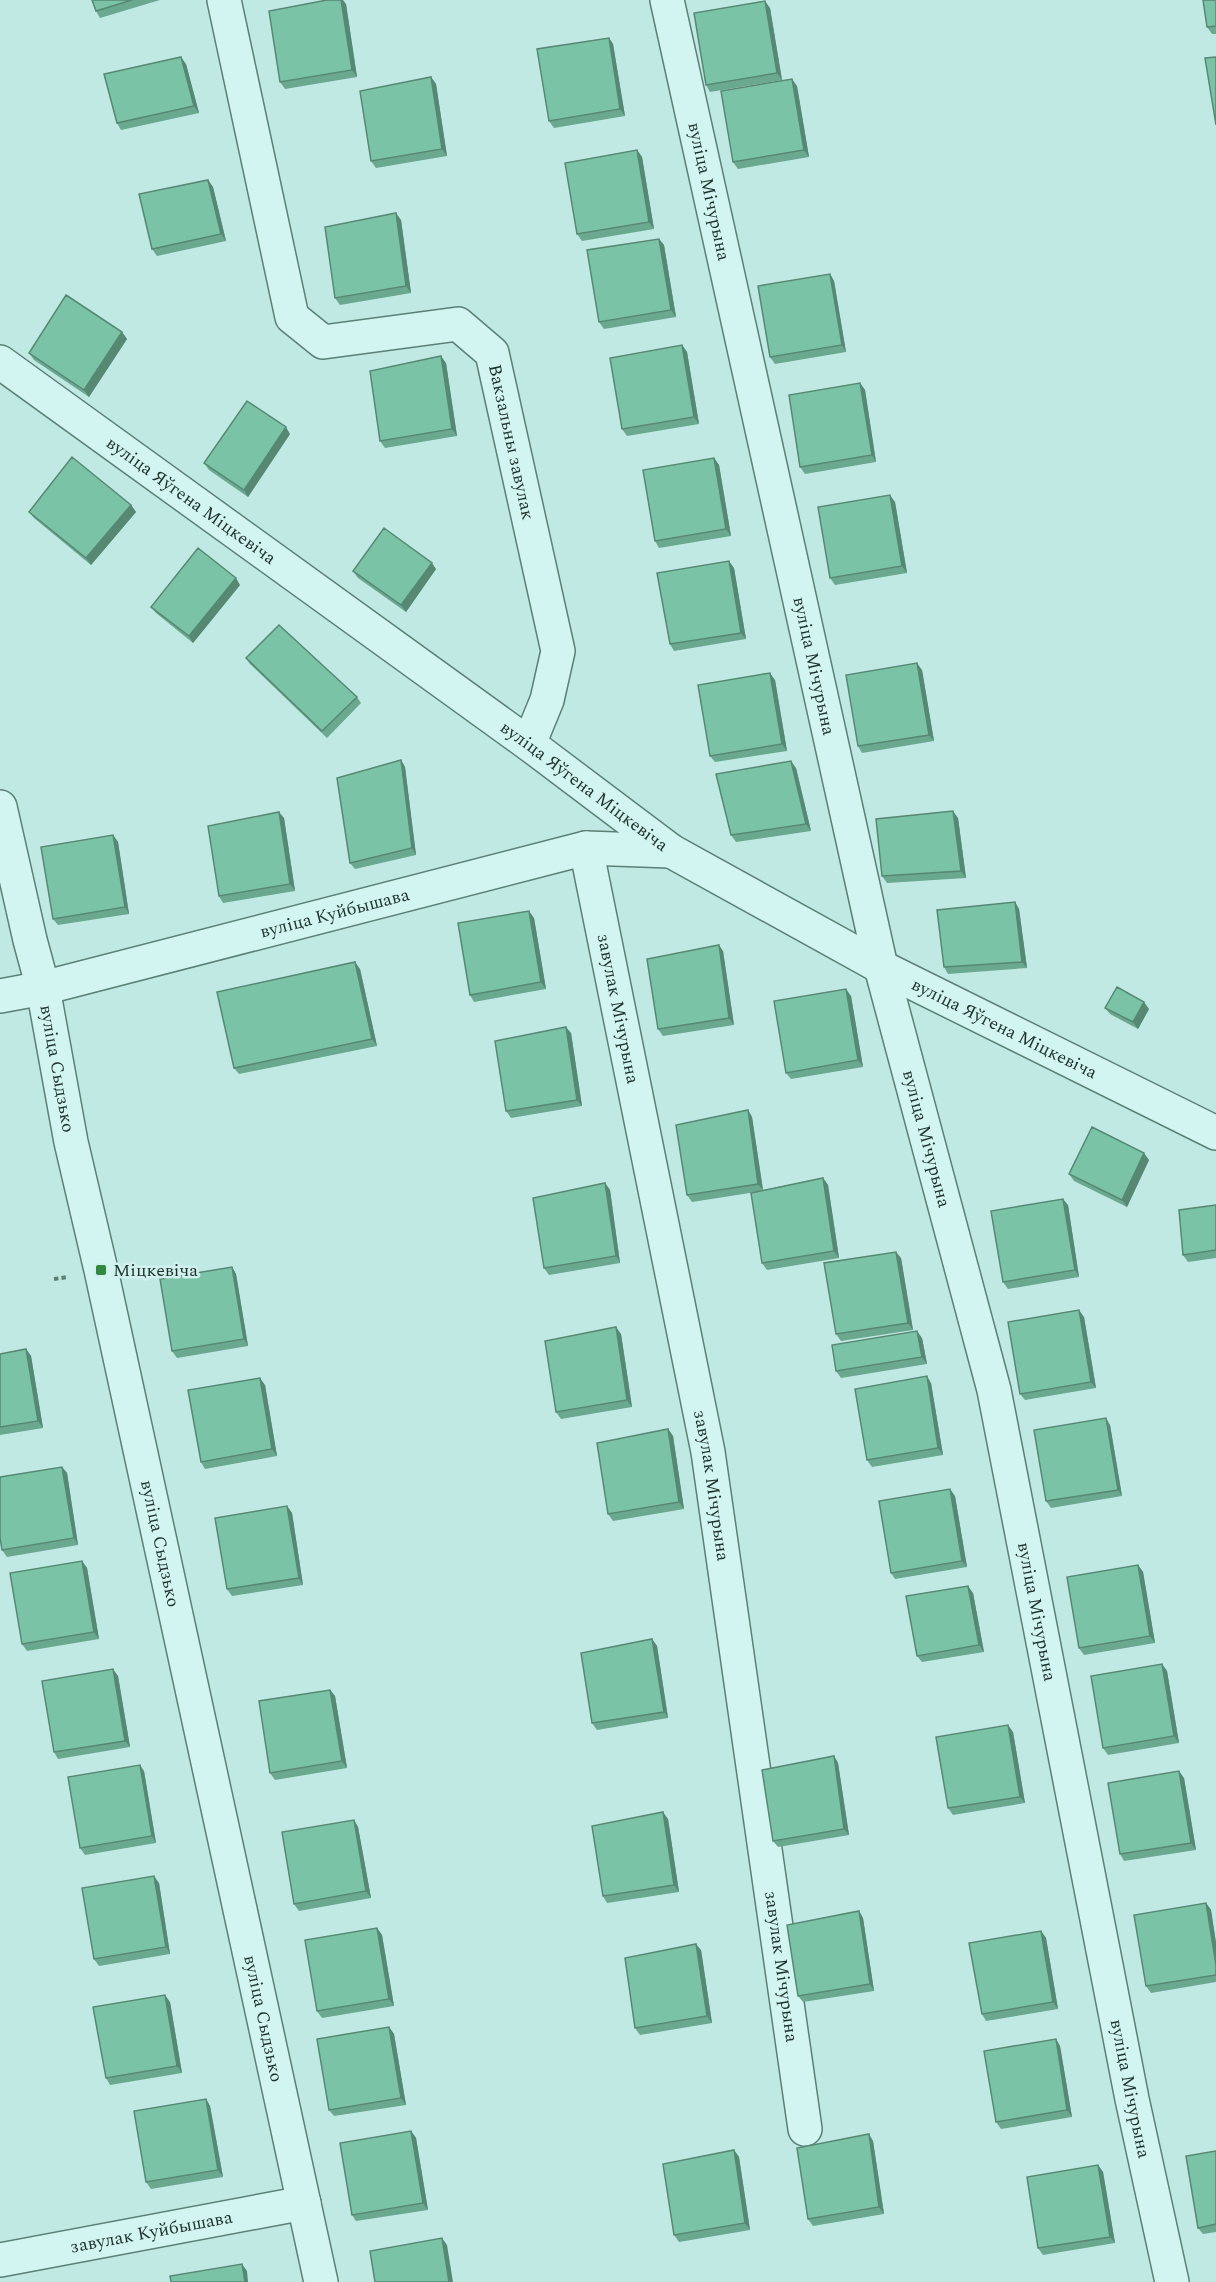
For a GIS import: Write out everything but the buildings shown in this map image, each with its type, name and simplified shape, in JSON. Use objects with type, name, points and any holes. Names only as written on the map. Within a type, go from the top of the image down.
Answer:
[{"type":"street","name":"Вакзальны завулак","points":[[224,0],[292,317],[323,342],[458,324],[492,353],[558,651],[547,700],[528,744]]},
{"type":"street","name":"вуліца Мічурына","points":[[667,0],[882,967],[994,1390],[1132,2099],[1172,2282]]},
{"type":"street","name":"вуліца Яўгена Міцкевіча","points":[[0,362],[671,850],[882,967],[1216,1133]]},
{"type":"street","name":"вуліца Сыдзько","points":[[0,807],[43,988],[71,1142],[101,1270],[321,2282]]},
{"type":"street","name":"вуліца Куйбышава","points":[[0,996],[43,988],[586,848],[671,850]]},
{"type":"street","name":"завулак Мічурына","points":[[586,848],[708,1452],[805,2129]]},
{"type":"street","name":"завулак Куйбышава","points":[[0,2260],[304,2203]]},
{"type":"place","name":"Міцкевіча","points":[[101,1270]]}]
